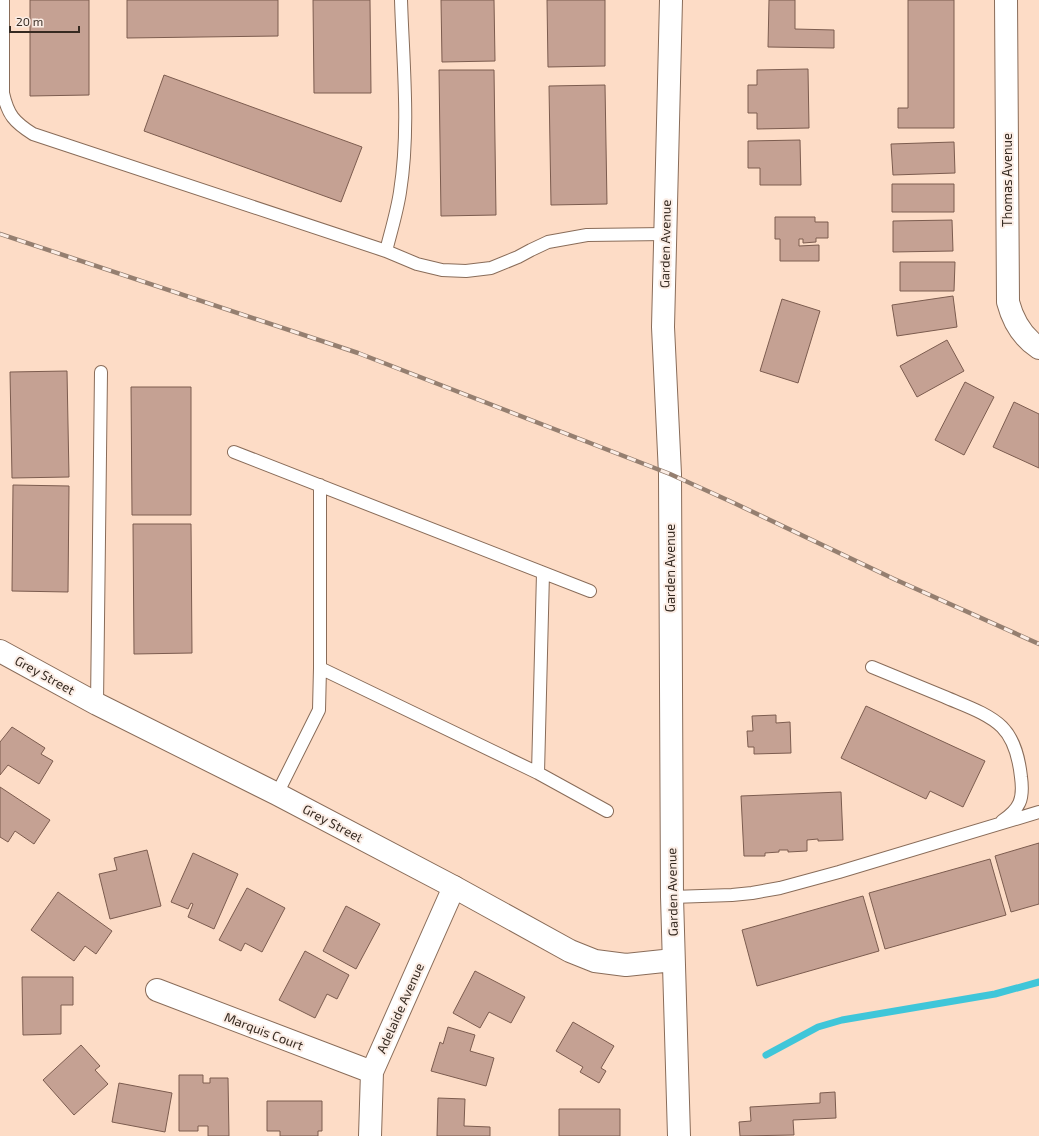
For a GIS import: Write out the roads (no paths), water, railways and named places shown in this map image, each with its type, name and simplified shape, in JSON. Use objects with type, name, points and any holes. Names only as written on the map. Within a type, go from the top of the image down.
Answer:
[{"type":"street","name":"Garden Avenue","points":[[671,0],[663,327],[670,474],[672,897],[679,1136]]},
{"type":"street","name":"Thomas Avenue","points":[[1006,0],[1008,302],[1010,312],[1019,329],[1039,348]]},
{"type":"street","name":"Grey Street","points":[[0,651],[97,704],[277,794],[454,886],[570,951],[595,961],[626,965],[673,960]]},
{"type":"street","name":"Adelaide Avenue","points":[[370,1136],[372,1072],[454,886]]},
{"type":"street","name":"Marquis Court","points":[[157,990],[372,1072]]},
{"type":"lane","points":[[3,0],[3,94],[6,106],[13,118],[22,127],[33,134],[386,251],[417,264],[442,270],[466,271],[491,268],[518,258],[548,242],[586,235],[665,234]]},
{"type":"lane","points":[[386,251],[400,192],[403,159],[405,114],[401,0]]},
{"type":"lane","points":[[97,704],[100,372]]},
{"type":"lane","points":[[234,452],[590,590]]},
{"type":"lane","points":[[277,794],[319,710],[320,485]]},
{"type":"lane","points":[[538,773],[543,573]]},
{"type":"lane","points":[[872,667],[973,709],[996,722],[1006,732],[1015,748],[1019,762],[1022,797],[1019,805],[1012,815],[998,824]]},
{"type":"lane","points":[[320,668],[538,773],[607,811]]},
{"type":"lane","points":[[672,897],[732,895],[780,888],[839,872],[1039,812]]},
{"type":"waterway","points":[[766,1055],[818,1027],[842,1020],[995,994],[1039,982]]},
{"type":"railway","points":[[0,234],[358,353],[670,474],[894,579],[1039,644]]}]
